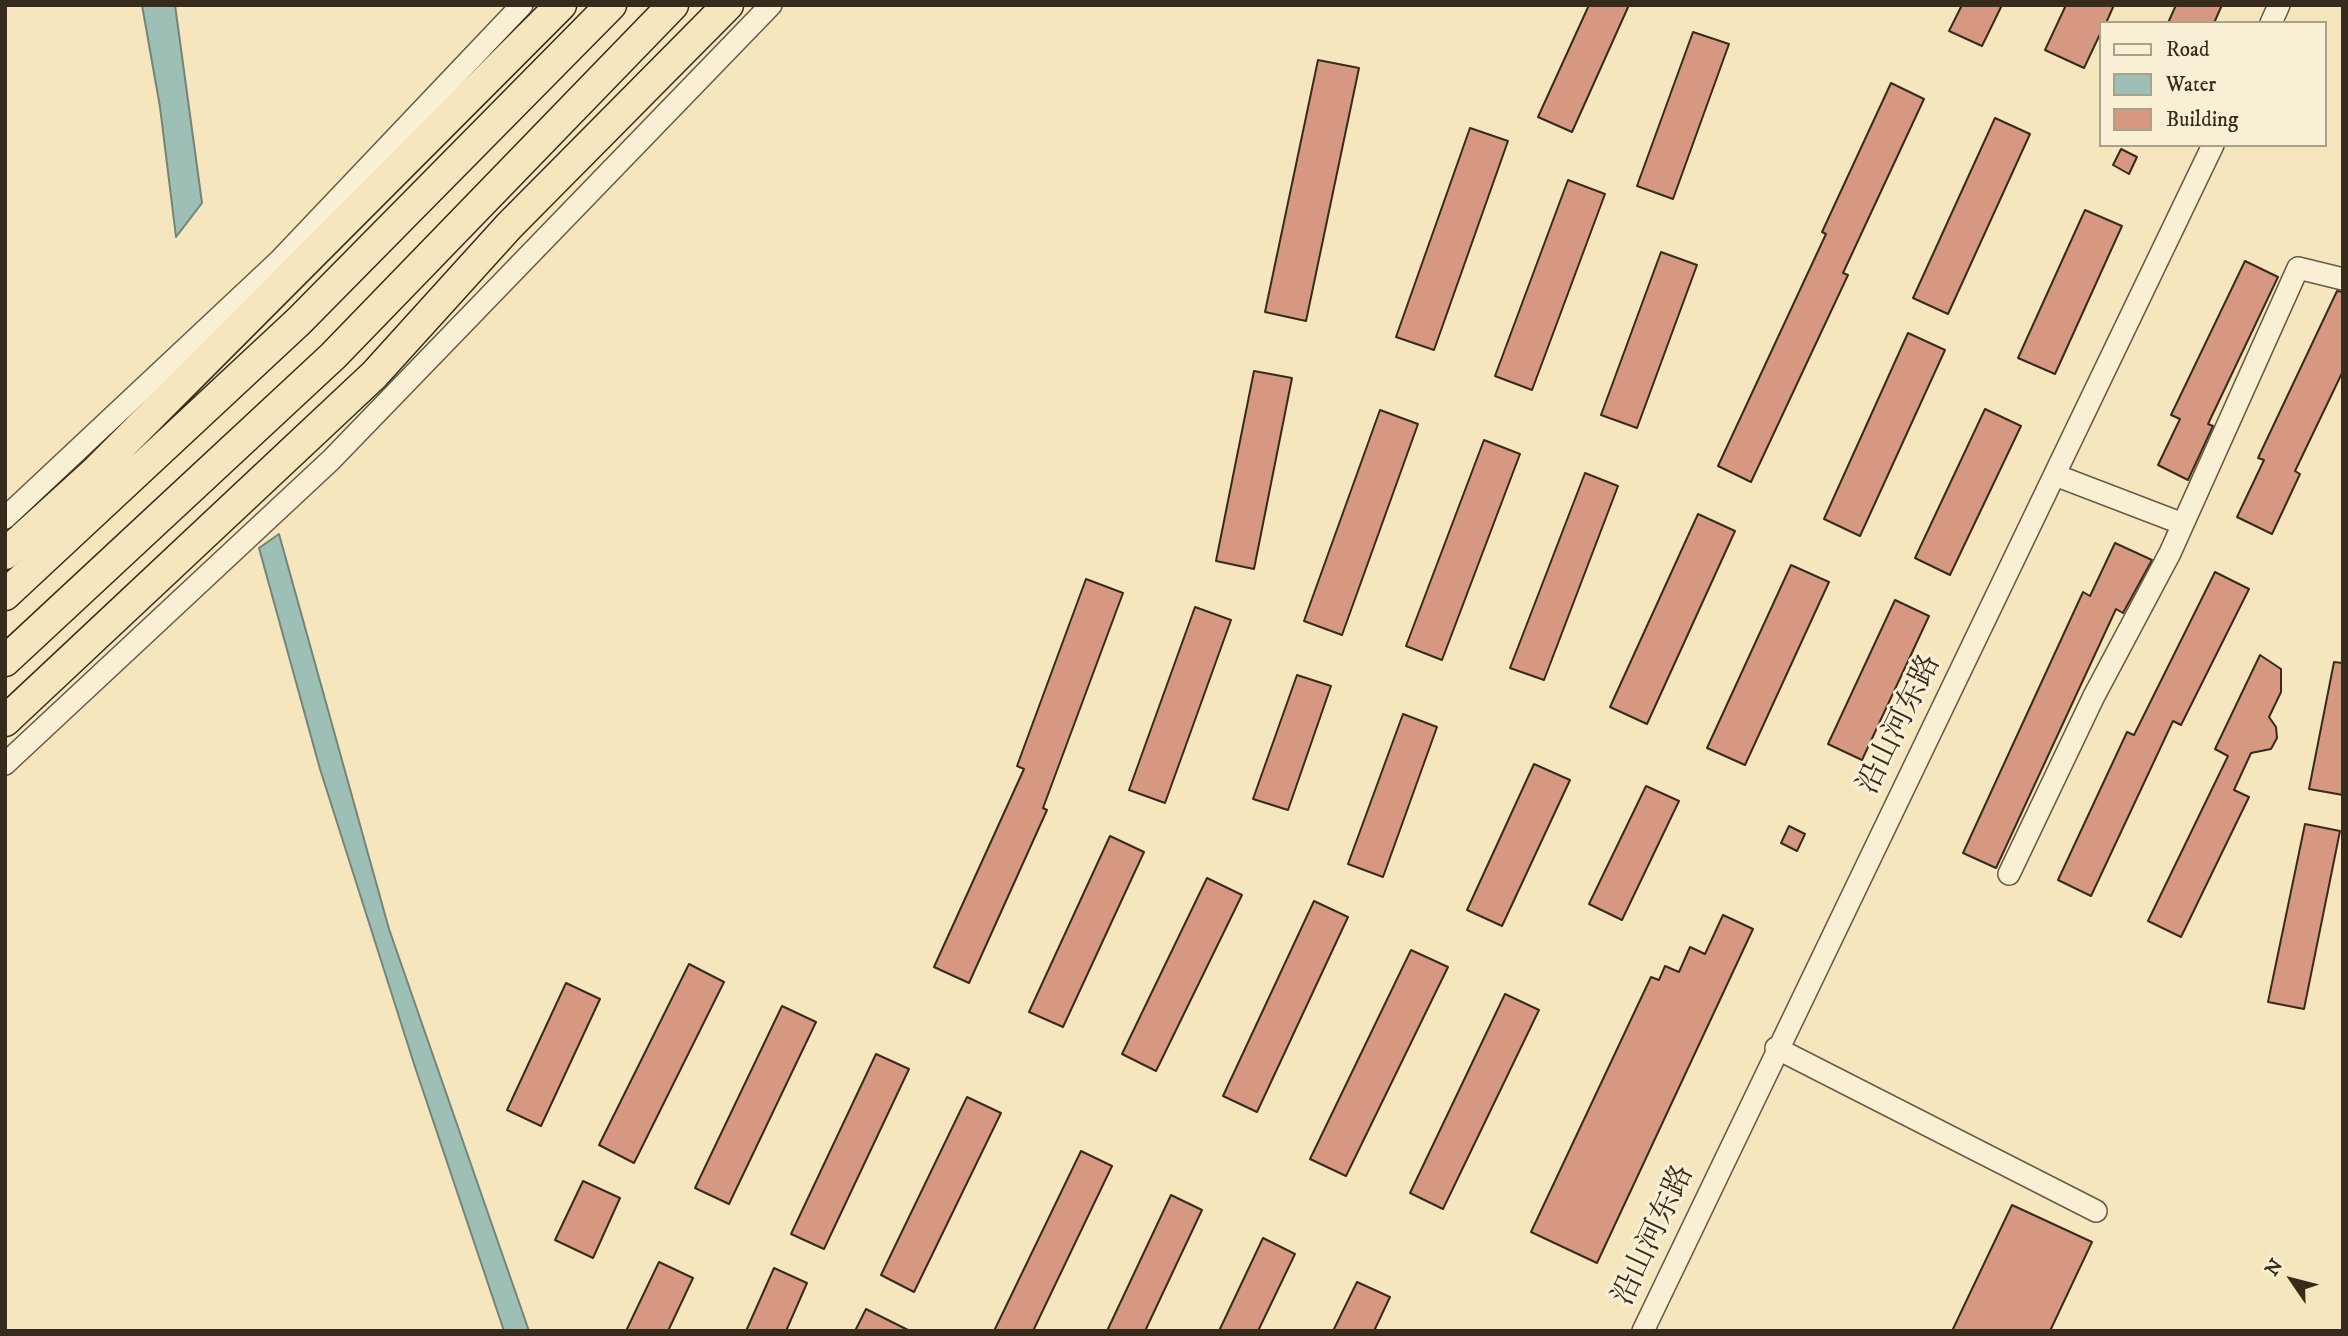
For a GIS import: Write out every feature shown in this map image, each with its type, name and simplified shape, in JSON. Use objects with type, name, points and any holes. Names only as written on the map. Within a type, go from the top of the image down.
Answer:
[{"type":"highway","points":[[5,554],[96,471],[561,5]]},
{"type":"highway","points":[[5,595],[299,321],[611,5]]},
{"type":"highway","points":[[5,661],[333,356],[673,5]]},
{"type":"highway","points":[[5,721],[374,375],[509,226],[727,5]]},
{"type":"street","points":[[5,518],[279,261],[522,5]]},
{"type":"street","points":[[5,764],[331,460],[771,5]]},
{"type":"street","points":[[2272,21],[2279,5]]},
{"type":"street","name":"沿山河东路","points":[[1643,1331],[1776,1048],[2212,147]]},
{"type":"street","points":[[2009,874],[2094,696],[2183,524],[2298,268],[2343,279]]},
{"type":"street","points":[[2055,475],[2183,524]]},
{"type":"street","points":[[1776,1048],[2096,1211]]},
{"type":"water","points":[[142,5],[175,5],[202,203],[176,237],[160,107]]},
{"type":"water","points":[[279,534],[389,929],[529,1331],[504,1331],[415,1067],[320,769],[259,548]]},
{"type":"building","points":[[1589,5],[1629,5],[1572,132],[1538,117]]},
{"type":"building","points":[[1962,5],[2002,5],[1982,46],[1949,31]]},
{"type":"building","points":[[2066,5],[2114,5],[2107,21],[2100,21],[2100,34],[2084,68],[2045,50]]},
{"type":"building","points":[[2176,5],[2222,5],[2215,21],[2169,21]]},
{"type":"building","points":[[1693,32],[1729,44],[1673,199],[1637,186]]},
{"type":"building","points":[[1318,60],[1359,68],[1306,321],[1265,312]]},
{"type":"building","points":[[1891,83],[1924,99],[1843,273],[1848,275],[1751,482],[1718,466],[1826,234],[1822,232]]},
{"type":"building","points":[[1995,118],[2030,134],[1948,314],[1913,298]]},
{"type":"building","points":[[1470,128],[1508,141],[1434,350],[1396,337]]},
{"type":"building","points":[[2121,149],[2137,157],[2129,174],[2113,165]]},
{"type":"building","points":[[1568,180],[1605,194],[1532,390],[1495,376]]},
{"type":"building","points":[[2085,210],[2122,226],[2055,374],[2018,358]]},
{"type":"building","points":[[1661,252],[1697,265],[1637,428],[1601,415]]},
{"type":"building","points":[[2245,261],[2278,277],[2208,424],[2213,426],[2188,480],[2158,465],[2180,419],[2171,415]]},
{"type":"building","points":[[2337,291],[2343,292],[2343,371],[2295,471],[2300,474],[2272,534],[2237,517],[2264,460],[2258,458]]},
{"type":"building","points":[[1908,333],[1945,350],[1860,536],[1824,519]]},
{"type":"building","points":[[1254,371],[1292,378],[1254,569],[1216,561]]},
{"type":"building","points":[[1985,409],[2021,426],[1950,575],[1915,558]]},
{"type":"building","points":[[1380,410],[1418,424],[1342,635],[1304,621]]},
{"type":"building","points":[[1484,440],[1520,454],[1442,660],[1406,646]]},
{"type":"building","points":[[1585,473],[1618,486],[1544,680],[1510,668]]},
{"type":"building","points":[[1698,514],[1735,531],[1647,724],[1610,707]]},
{"type":"building","points":[[2115,543],[2152,560],[2123,613],[2116,609],[1996,868],[1963,853],[2083,592],[2090,596]]},
{"type":"building","points":[[1791,565],[1829,582],[1745,765],[1707,748]]},
{"type":"building","points":[[2215,572],[2249,589],[2181,725],[2173,721],[2091,896],[2058,880],[2127,732],[2134,735]]},
{"type":"building","points":[[1086,579],[1123,593],[1043,808],[1047,810],[969,983],[934,967],[1024,769],[1017,766]]},
{"type":"building","points":[[1895,600],[1929,616],[1862,760],[1828,744]]},
{"type":"building","points":[[1195,607],[1231,620],[1165,803],[1129,790]]},
{"type":"building","points":[[2260,655],[2281,669],[2281,692],[2269,717],[2276,727],[2277,738],[2271,749],[2251,753],[2234,790],[2249,797],[2181,937],[2148,921],[2228,756],[2215,749]]},
{"type":"building","points":[[2334,662],[2343,663],[2343,795],[2309,789]]},
{"type":"building","points":[[1297,675],[1331,686],[1288,810],[1253,799]]},
{"type":"building","points":[[1403,714],[1437,727],[1383,877],[1348,864]]},
{"type":"building","points":[[1534,764],[1570,780],[1502,926],[1467,910]]},
{"type":"building","points":[[1646,786],[1679,801],[1622,920],[1589,904]]},
{"type":"building","points":[[2305,824],[2340,831],[2304,1009],[2268,1002]]},
{"type":"building","points":[[1789,826],[1805,834],[1797,851],[1781,843]]},
{"type":"building","points":[[1110,836],[1144,852],[1063,1027],[1029,1012]]},
{"type":"building","points":[[1207,878],[1242,895],[1156,1071],[1122,1054]]},
{"type":"building","points":[[1314,901],[1348,917],[1257,1112],[1223,1096]]},
{"type":"building","points":[[1723,915],[1753,929],[1597,1263],[1531,1232],[1651,977],[1659,980],[1665,966],[1679,972],[1690,947],[1705,954]]},
{"type":"building","points":[[1411,950],[1448,967],[1346,1176],[1310,1159]]},
{"type":"building","points":[[689,964],[724,982],[634,1163],[599,1145]]},
{"type":"building","points":[[566,983],[600,999],[541,1126],[507,1110]]},
{"type":"building","points":[[1505,994],[1539,1010],[1443,1209],[1410,1193]]},
{"type":"building","points":[[782,1006],[816,1022],[729,1204],[695,1188]]},
{"type":"building","points":[[876,1054],[909,1069],[824,1249],[791,1234]]},
{"type":"building","points":[[967,1097],[1001,1113],[914,1292],[881,1275]]},
{"type":"building","points":[[1081,1151],[1112,1166],[1033,1331],[994,1331]]},
{"type":"building","points":[[583,1181],[620,1198],[593,1258],[555,1240]]},
{"type":"building","points":[[1171,1195],[1202,1210],[1145,1331],[1107,1331]]},
{"type":"building","points":[[2012,1205],[2092,1242],[2050,1331],[1952,1331]]},
{"type":"building","points":[[1263,1238],[1295,1254],[1258,1331],[1219,1331]]},
{"type":"building","points":[[659,1262],[693,1278],[668,1331],[626,1331]]},
{"type":"building","points":[[774,1268],[807,1283],[786,1331],[746,1331]]},
{"type":"building","points":[[1357,1282],[1390,1297],[1374,1331],[1333,1331]]},
{"type":"building","points":[[866,1309],[910,1331],[855,1331]]}]
